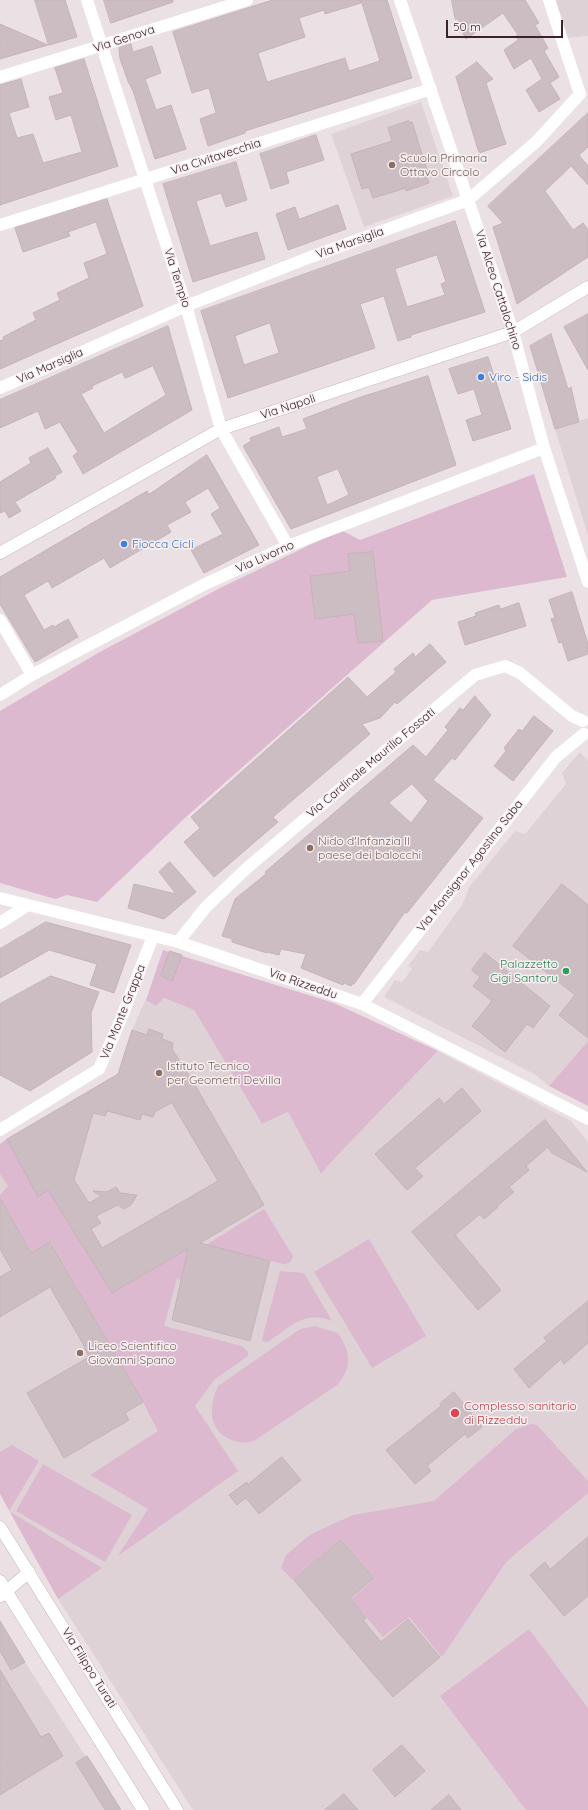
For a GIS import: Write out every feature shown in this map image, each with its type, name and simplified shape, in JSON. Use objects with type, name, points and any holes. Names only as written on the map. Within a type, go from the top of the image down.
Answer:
[{"type":"street","name":"Via Tempio","points":[[87,0],[186,306],[221,429],[288,546]]},
{"type":"street","name":"Via Genova","points":[[0,77],[247,0]]},
{"type":"street","name":"Via Alceo Cattalochino","points":[[400,0],[512,332],[544,448],[588,582]]},
{"type":"street","name":"Via Marsiglia","points":[[0,388],[186,306],[308,258],[468,200],[536,142],[580,94],[548,0]]},
{"type":"street","name":"Via Civitavecchia","points":[[0,225],[431,89]]},
{"type":"street","name":"Via Napoli","points":[[0,554],[221,429],[512,332],[588,287]]},
{"type":"street","name":"Via Livorno","points":[[0,695],[32,675],[202,585],[288,546],[544,448]]},
{"type":"street","points":[[0,620],[32,675]]},
{"type":"street","name":"Via Cardinale Maurilio Fossati","points":[[178,942],[206,907],[247,868],[476,675],[504,666],[520,673],[572,716],[586,717]]},
{"type":"street","points":[[586,717],[586,737]]},
{"type":"street","name":"Via Monsignor Agostino Saba","points":[[362,1004],[556,757],[586,737]]},
{"type":"street","name":"Via Rizzeddu","points":[[0,898],[178,942],[362,1004],[588,1119]]},
{"type":"street","points":[[0,922],[28,905]]},
{"type":"street","name":"Via Monte Grappa","points":[[0,1130],[99,1069],[121,1019],[153,936]]},
{"type":"street","name":"Via Filippo Turati","points":[[0,1527],[177,1810]]},
{"type":"street","points":[[29,1572],[2,1590],[143,1810]]},
{"type":"shaded area","points":[[556,0],[588,0],[588,36],[567,38]]},
{"type":"shaded area","name":"Scuola Primaria Ottavo Circolo","points":[[421,102],[453,196],[364,227],[331,134]]},
{"type":"shaded area","points":[[588,418],[588,536],[555,429]]},
{"type":"shaded area","points":[[534,474],[567,577],[432,600],[186,817],[97,902],[67,895],[55,899],[0,883],[0,711],[98,653],[220,588],[341,530],[360,540]]},
{"type":"shaded area","points":[[580,752],[588,761],[588,1041],[549,1086],[536,1075],[384,997],[395,980],[402,982],[412,969],[408,966],[420,950],[428,952],[462,905],[470,886],[515,831],[525,834],[566,784],[562,773]]},
{"type":"shaded area","points":[[163,950],[334,1003],[438,1051],[321,1174],[288,1112],[262,1124],[194,1010],[164,998],[156,1006],[146,1000]]},
{"type":"shaded area","name":"Complesso sanitario di Rizzeddu","points":[[164,998],[194,1010],[262,1124],[288,1112],[321,1174],[438,1051],[571,1121],[588,1142],[588,1810],[193,1810],[58,1599],[0,1494],[0,1144],[118,1074],[132,1030],[146,999],[156,1006]]},
{"type":"shaded area","points":[[588,1041],[588,1106],[549,1086]]},
{"type":"shaded area","points":[[7,1139],[38,1196],[48,1190],[112,1293],[191,1248],[181,1280],[177,1279],[164,1326],[242,1346],[248,1352],[248,1356],[214,1380],[195,1406],[238,1471],[118,1556],[148,1509],[90,1475],[158,1431],[143,1402],[51,1242],[31,1253],[0,1198],[0,1195],[8,1186],[0,1174],[0,1144]]},
{"type":"shaded area","points":[[264,1209],[293,1256],[292,1260],[287,1264],[231,1251],[221,1256],[201,1248]]},
{"type":"shaded area","points":[[369,1239],[426,1336],[372,1368],[314,1272]]},
{"type":"shaded area","points":[[280,1271],[304,1273],[332,1321],[322,1318],[305,1319],[291,1326],[268,1342],[264,1342],[262,1339]]},
{"type":"shaded area","points":[[315,1326],[338,1333],[346,1347],[348,1354],[348,1366],[346,1372],[337,1385],[254,1441],[238,1442],[228,1439],[221,1434],[216,1428],[212,1412],[212,1404],[218,1386],[300,1329]]},
{"type":"shaded area","points":[[531,1424],[537,1425],[588,1481],[588,1493],[507,1561],[442,1657],[409,1617],[383,1637],[351,1599],[375,1578],[341,1539],[293,1580],[281,1568],[286,1555],[311,1534],[353,1515],[434,1501],[516,1429]]},
{"type":"shaded area","points":[[12,1445],[39,1461],[9,1511],[0,1494],[0,1452]]},
{"type":"shaded area","points":[[43,1464],[132,1515],[105,1562],[16,1511]]},
{"type":"shaded area","points":[[10,1511],[102,1568],[58,1599]]},
{"type":"shaded area","points":[[0,1621],[25,1662],[120,1810],[0,1810]]},
{"type":"shaded area","points":[[529,1629],[588,1708],[588,1810],[526,1810],[440,1696]]},
{"type":"building","points":[[35,0],[65,0],[77,37],[49,45]]},
{"type":"building","points":[[104,0],[173,0],[173,2],[111,23]]},
{"type":"building","points":[[273,0],[360,0],[361,3],[325,14],[324,10],[299,18],[305,37],[258,53],[267,82],[345,58],[349,71],[380,61],[361,0],[387,0],[412,78],[245,131],[245,133],[208,146],[200,119],[216,113],[209,88],[192,93],[173,32]]},
{"type":"building","points":[[452,0],[525,0],[539,23],[535,25],[548,48],[544,51],[559,77],[550,83],[560,99],[539,112],[526,90],[542,79],[531,58],[514,69],[504,50],[518,40],[516,36],[518,35],[503,13],[466,39],[455,18]]},
{"type":"building","points":[[0,24],[48,45],[0,59]]},
{"type":"building","points":[[131,44],[133,52],[152,46],[161,73],[145,79],[156,110],[171,105],[186,149],[155,159],[133,91],[120,59],[119,48]]},
{"type":"building","points":[[84,59],[118,166],[0,205],[0,85],[21,79],[29,107],[9,113],[17,138],[33,134],[43,163],[82,152],[71,115],[56,120],[49,97],[63,93],[55,68]]},
{"type":"building","points":[[477,62],[493,79],[486,83],[506,144],[479,153],[456,77]]},
{"type":"building","points":[[588,113],[588,147],[579,155],[588,166],[588,185],[571,166],[545,191],[573,230],[583,223],[588,230],[588,257],[517,304],[493,227],[503,223],[488,206]]},
{"type":"building","points":[[409,121],[410,123],[412,122],[427,170],[425,171],[429,183],[406,191],[406,188],[373,198],[369,187],[362,189],[351,154],[392,141],[388,128]]},
{"type":"building","points":[[316,135],[324,160],[286,172],[289,183],[271,189],[260,154]]},
{"type":"building","points":[[236,162],[247,200],[226,207],[221,193],[196,201],[210,246],[257,232],[265,259],[193,282],[163,184]]},
{"type":"building","points":[[107,199],[143,306],[0,369],[0,341],[4,339],[3,337],[36,320],[33,313],[60,300],[57,293],[89,278],[84,263],[107,254],[96,222],[68,232],[70,236],[23,252],[15,228]]},
{"type":"building","points":[[338,205],[346,229],[288,250],[276,214],[295,207],[299,219]]},
{"type":"building","points":[[455,221],[485,312],[411,335],[411,337],[398,341],[384,296],[360,304],[375,348],[228,398],[201,311]],"holes":[[[437,255],[446,282],[441,284],[445,295],[407,307],[395,269]],[[270,323],[279,353],[244,365],[235,336]]]},
{"type":"building","points":[[588,314],[588,370],[564,327]]},
{"type":"building","points":[[168,326],[192,410],[83,474],[73,456],[78,452],[60,422],[45,429],[38,411],[0,428],[0,400]],"holes":[[[153,366],[166,395],[104,433],[81,394],[93,388],[92,386],[122,372],[125,378]]]},
{"type":"building","points":[[551,334],[568,389],[571,387],[579,422],[555,429],[530,346]]},
{"type":"building","points":[[488,357],[511,429],[473,441],[466,420],[482,415],[474,389],[458,394],[449,369]]},
{"type":"building","points":[[428,376],[456,465],[291,529],[243,446],[251,441],[250,438],[279,427],[282,437],[307,429],[303,419],[358,398]],"holes":[[[338,469],[349,495],[327,505],[317,477]]]},
{"type":"building","points":[[48,448],[62,472],[55,476],[56,478],[15,502],[21,511],[9,518],[5,511],[0,513],[0,482],[31,463],[29,458]]},
{"type":"building","points":[[207,455],[259,545],[204,573],[191,550],[223,534],[211,514],[220,508],[208,488],[185,502],[191,512],[167,525],[171,532],[110,568],[104,558],[52,588],[48,581],[24,595],[44,630],[53,625],[54,627],[68,619],[78,637],[35,662],[0,604],[0,577],[147,491],[149,494]]},
{"type":"building","points":[[373,552],[383,641],[358,643],[354,614],[315,619],[310,576],[350,571],[348,554]]},
{"type":"building","points":[[572,592],[588,644],[588,654],[568,661],[562,642],[559,643],[551,619],[555,618],[549,600]]},
{"type":"building","points":[[519,603],[526,626],[465,645],[458,622],[476,616],[475,613],[499,605],[500,609]]},
{"type":"building","points":[[430,644],[446,662],[397,704],[395,702],[380,718],[362,724],[370,734],[273,817],[278,822],[214,877],[184,842],[200,828],[191,817],[348,677],[367,697],[396,672],[394,669],[413,653],[415,657]]},
{"type":"building","points":[[475,696],[491,715],[455,760],[452,758],[433,780],[483,818],[407,913],[405,912],[354,984],[351,986],[344,983],[343,985],[301,968],[306,954],[281,949],[279,955],[267,953],[232,942],[232,939],[222,936],[235,899],[266,874],[265,872],[413,745],[426,757],[448,730],[445,727],[460,708],[463,710]],"holes":[[[412,784],[428,801],[411,823],[389,803]]]},
{"type":"building","points":[[534,716],[553,731],[513,781],[494,766],[506,751],[504,748],[519,729],[522,731]]},
{"type":"building","points":[[170,862],[196,892],[164,919],[128,908],[134,884],[176,894],[159,872]]},
{"type":"building","name":"Palazzetto Gigi Santoru","points":[[562,884],[588,905],[588,1038],[559,1015],[575,995],[513,946]]},
{"type":"building","points":[[46,922],[131,945],[114,993],[90,985],[97,964],[49,950],[0,978],[0,949]]},
{"type":"building","points":[[170,951],[182,955],[172,981],[161,976]]},
{"type":"building","points":[[485,953],[550,1006],[533,1028],[527,1024],[505,1052],[472,1026],[492,1001],[473,986],[480,977],[472,970]]},
{"type":"building","points":[[51,976],[99,992],[91,1013],[92,1052],[30,1091],[0,1075],[0,1004]]},
{"type":"building","points":[[149,1029],[163,1034],[162,1039],[173,1043],[172,1049],[195,1085],[264,1205],[200,1243],[270,1261],[250,1341],[172,1320],[188,1249],[112,1293],[48,1190],[38,1197],[7,1139],[118,1074],[132,1030],[147,1035]],"holes":[[[172,1103],[218,1181],[102,1248],[91,1229],[101,1223],[96,1216],[118,1205],[124,1209],[131,1205],[137,1195],[120,1193],[116,1187],[107,1192],[93,1191],[101,1196],[89,1203],[74,1180],[93,1113],[105,1116],[107,1111],[140,1120],[142,1114],[153,1117],[155,1112]]]},
{"type":"building","points":[[462,1088],[481,1111],[415,1168],[423,1176],[407,1190],[375,1154],[439,1098],[444,1104]]},
{"type":"building","points":[[545,1120],[587,1172],[552,1153],[548,1147],[526,1166],[529,1170],[509,1187],[514,1192],[484,1219],[480,1214],[455,1235],[501,1290],[478,1310],[412,1232]]},
{"type":"building","points":[[0,1198],[31,1253],[50,1242],[143,1402],[125,1413],[129,1420],[64,1458],[27,1393],[89,1357],[50,1287],[0,1317],[0,1277],[12,1270],[0,1249]]},
{"type":"building","points":[[588,1301],[588,1343],[564,1364],[561,1359],[529,1388],[514,1369],[547,1341],[544,1338]]},
{"type":"building","points":[[454,1392],[482,1427],[468,1438],[465,1434],[427,1466],[431,1471],[415,1484],[386,1450],[441,1406],[440,1404]]},
{"type":"building","points":[[282,1457],[301,1480],[259,1514],[246,1498],[237,1505],[229,1495],[247,1482],[248,1484]]},
{"type":"building","points":[[588,1537],[588,1596],[564,1616],[530,1575],[545,1562],[550,1569]]},
{"type":"building","points":[[341,1540],[374,1578],[350,1598],[366,1618],[363,1620],[381,1642],[408,1619],[440,1657],[393,1697],[294,1580]]},
{"type":"building","points":[[0,1621],[25,1662],[11,1670],[0,1651]]},
{"type":"building","points":[[0,1670],[41,1737],[49,1733],[63,1756],[0,1795]]},
{"type":"building","points":[[402,1745],[425,1771],[395,1797],[373,1770]]},
{"type":"building","points":[[87,1756],[121,1810],[105,1810],[76,1763]]},
{"type":"building","points":[[344,1794],[358,1810],[325,1810]]},
{"type":"building","points":[[449,1795],[461,1810],[431,1810]]},
{"type":"place","name":"Scuola Primaria Ottavo Circolo","points":[[392,165]]},
{"type":"place","name":"Viro - Sidis","points":[[481,377]]},
{"type":"place","name":"Fiocca Cicli","points":[[124,544]]},
{"type":"place","name":"Nido d'Infanzia Il paese dei balocchi","points":[[310,848]]},
{"type":"place","name":"Palazzetto Gigi Santoru","points":[[566,971]]},
{"type":"place","name":"Istituto Tecnico per Geometri Devilla","points":[[159,1073]]},
{"type":"place","name":"Liceo Scientifico Giovanni Spano","points":[[80,1353]]},
{"type":"place","name":"Complesso sanitario di Rizzeddu","points":[[455,1413]]}]
